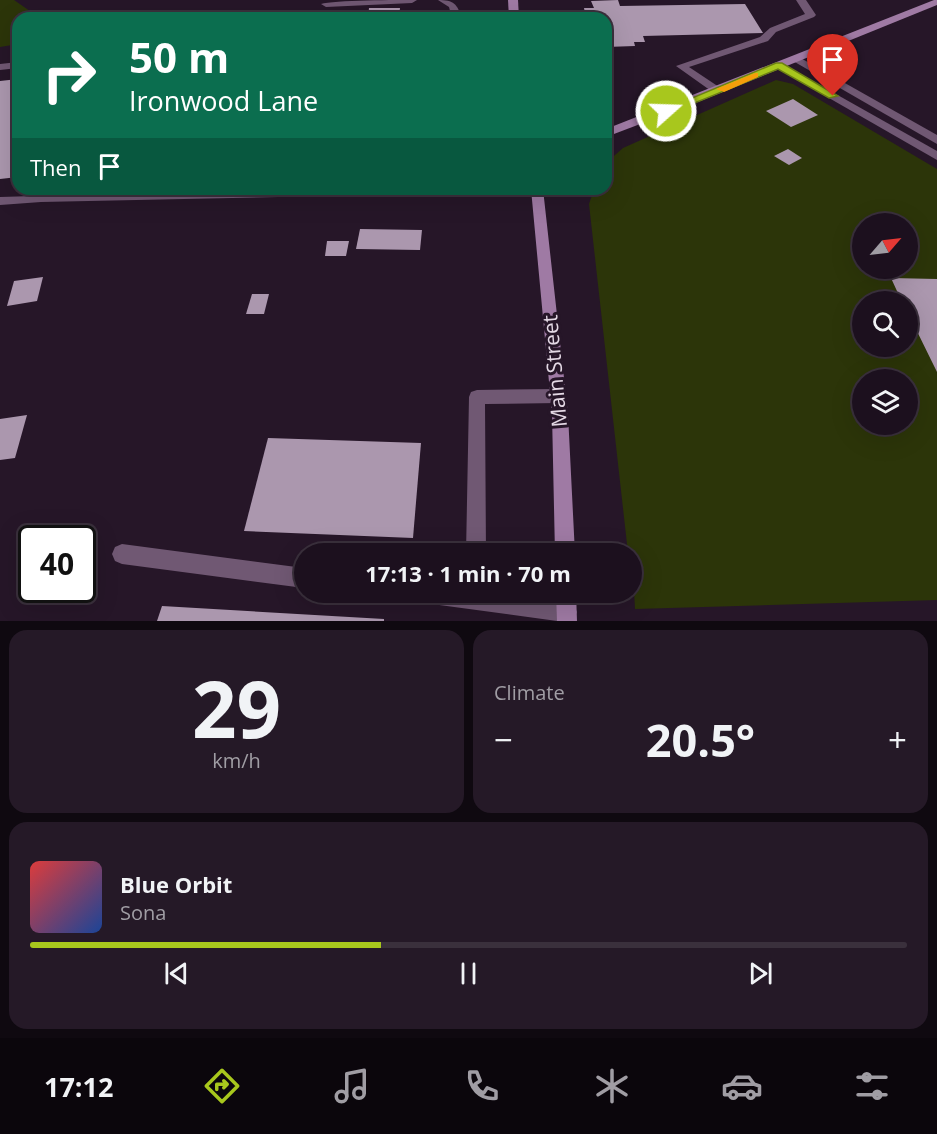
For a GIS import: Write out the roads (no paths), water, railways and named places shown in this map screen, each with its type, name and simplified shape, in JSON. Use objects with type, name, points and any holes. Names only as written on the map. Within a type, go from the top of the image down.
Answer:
[{"type":"street","points":[[326,4],[412,0]]},
{"type":"street","points":[[442,0],[453,6],[455,12]]},
{"type":"street","points":[[718,91],[681,66],[764,39],[773,30],[811,15],[801,0]]},
{"type":"street","points":[[612,131],[718,91],[937,2]]},
{"type":"street","points":[[797,59],[937,140]]},
{"type":"street","points":[[779,65],[937,156]]},
{"type":"street","points":[[0,201],[32,195]]},
{"type":"street","name":"Main Street","points":[[538,195],[558,396],[565,543]]},
{"type":"street","points":[[476,543],[477,397],[558,396]]},
{"type":"street","points":[[122,554],[294,577]]},
{"type":"street","points":[[529,603],[567,608]]}]
